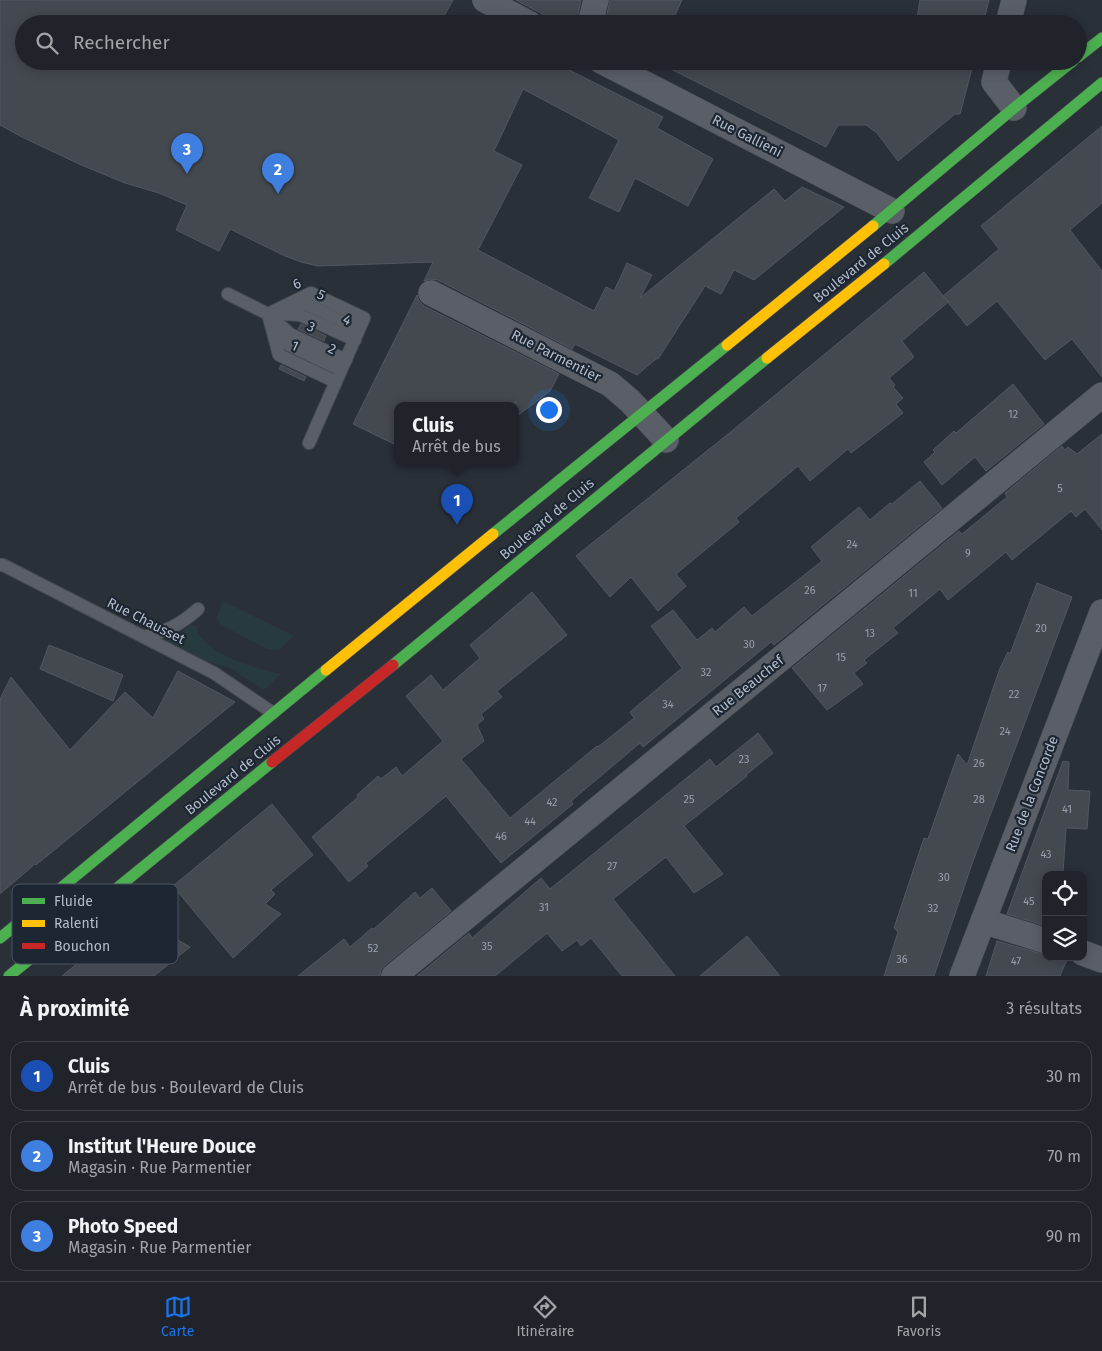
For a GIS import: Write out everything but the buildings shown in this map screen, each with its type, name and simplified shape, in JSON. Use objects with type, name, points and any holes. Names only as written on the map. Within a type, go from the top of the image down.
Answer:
[{"type":"main road","points":[[1087,50],[1102,38]]},
{"type":"main road","name":"Boulevard de Cluis","points":[[66,884],[273,713],[892,211],[1062,70]]},
{"type":"main road","name":"Boulevard de Cluis","points":[[122,884],[487,588],[1102,83]]},
{"type":"main road","name":"Boulevard de Cluis","points":[[0,938],[12,928]]},
{"type":"main road","name":"Boulevard de Cluis","points":[[9,976],[24,964]]},
{"type":"street","points":[[485,0],[513,15]]},
{"type":"street","points":[[592,15],[596,0]]},
{"type":"street","points":[[1010,15],[1014,0]]},
{"type":"street","name":"Rue Gallieni","points":[[618,70],[892,211]]},
{"type":"street","points":[[997,70],[994,82],[1014,108]]},
{"type":"street","name":"Rue Parmentier","points":[[431,293],[610,384],[630,400],[666,440]]},
{"type":"street","name":"Rue Beauchef","points":[[394,976],[1102,396]]},
{"type":"street","name":"Rue de la Concorde","points":[[962,976],[1102,612]]},
{"type":"street","points":[[983,921],[1042,940]]},
{"type":"street","points":[[1087,955],[1102,960]]},
{"type":"lane","name":"6","points":[[268,314],[311,293],[359,329]]},
{"type":"lane","points":[[228,294],[268,314]]},
{"type":"lane","name":"4","points":[[268,314],[300,315],[359,329]]},
{"type":"lane","name":"1","points":[[268,314],[279,355],[341,371]]},
{"type":"lane","name":"3","points":[[268,314],[290,334],[341,371]]},
{"type":"lane","points":[[309,444],[359,329]]},
{"type":"lane","name":"Rue Chausset","points":[[0,565],[4,565],[214,673],[273,713]]},
{"type":"lane","points":[[144,637],[177,626],[198,609]]},
{"type":"green space","points":[[223,601],[294,636],[278,650],[267,649],[220,624],[217,618]]},
{"type":"green space","points":[[191,624],[196,626],[200,636],[208,645],[219,652],[245,664],[281,674],[264,690],[230,668],[203,660],[162,638],[178,634]]},
{"type":"traffic: fast","points":[[1087,50],[1102,38]]},
{"type":"traffic: fast","points":[[873,226],[1062,70]]},
{"type":"traffic: fast","points":[[884,264],[1102,83]]},
{"type":"traffic: fast","points":[[493,534],[727,345]]},
{"type":"traffic: fast","points":[[393,665],[767,358]]},
{"type":"traffic: fast","points":[[66,884],[326,670]]},
{"type":"traffic: fast","points":[[122,884],[272,762]]},
{"type":"traffic: fast","points":[[0,938],[12,928]]},
{"type":"traffic: fast","points":[[9,976],[24,964]]},
{"type":"traffic: slow","points":[[727,345],[873,226]]},
{"type":"traffic: slow","points":[[767,358],[884,264]]},
{"type":"traffic: slow","points":[[326,670],[493,534]]},
{"type":"traffic: jam","points":[[272,762],[393,665]]},
{"type":"place","name":"Photo Speed","points":[[187,174]]},
{"type":"place","name":"Institut l'Heure Douce","points":[[278,194]]},
{"type":"place","name":"Cluis","points":[[457,525]]}]
